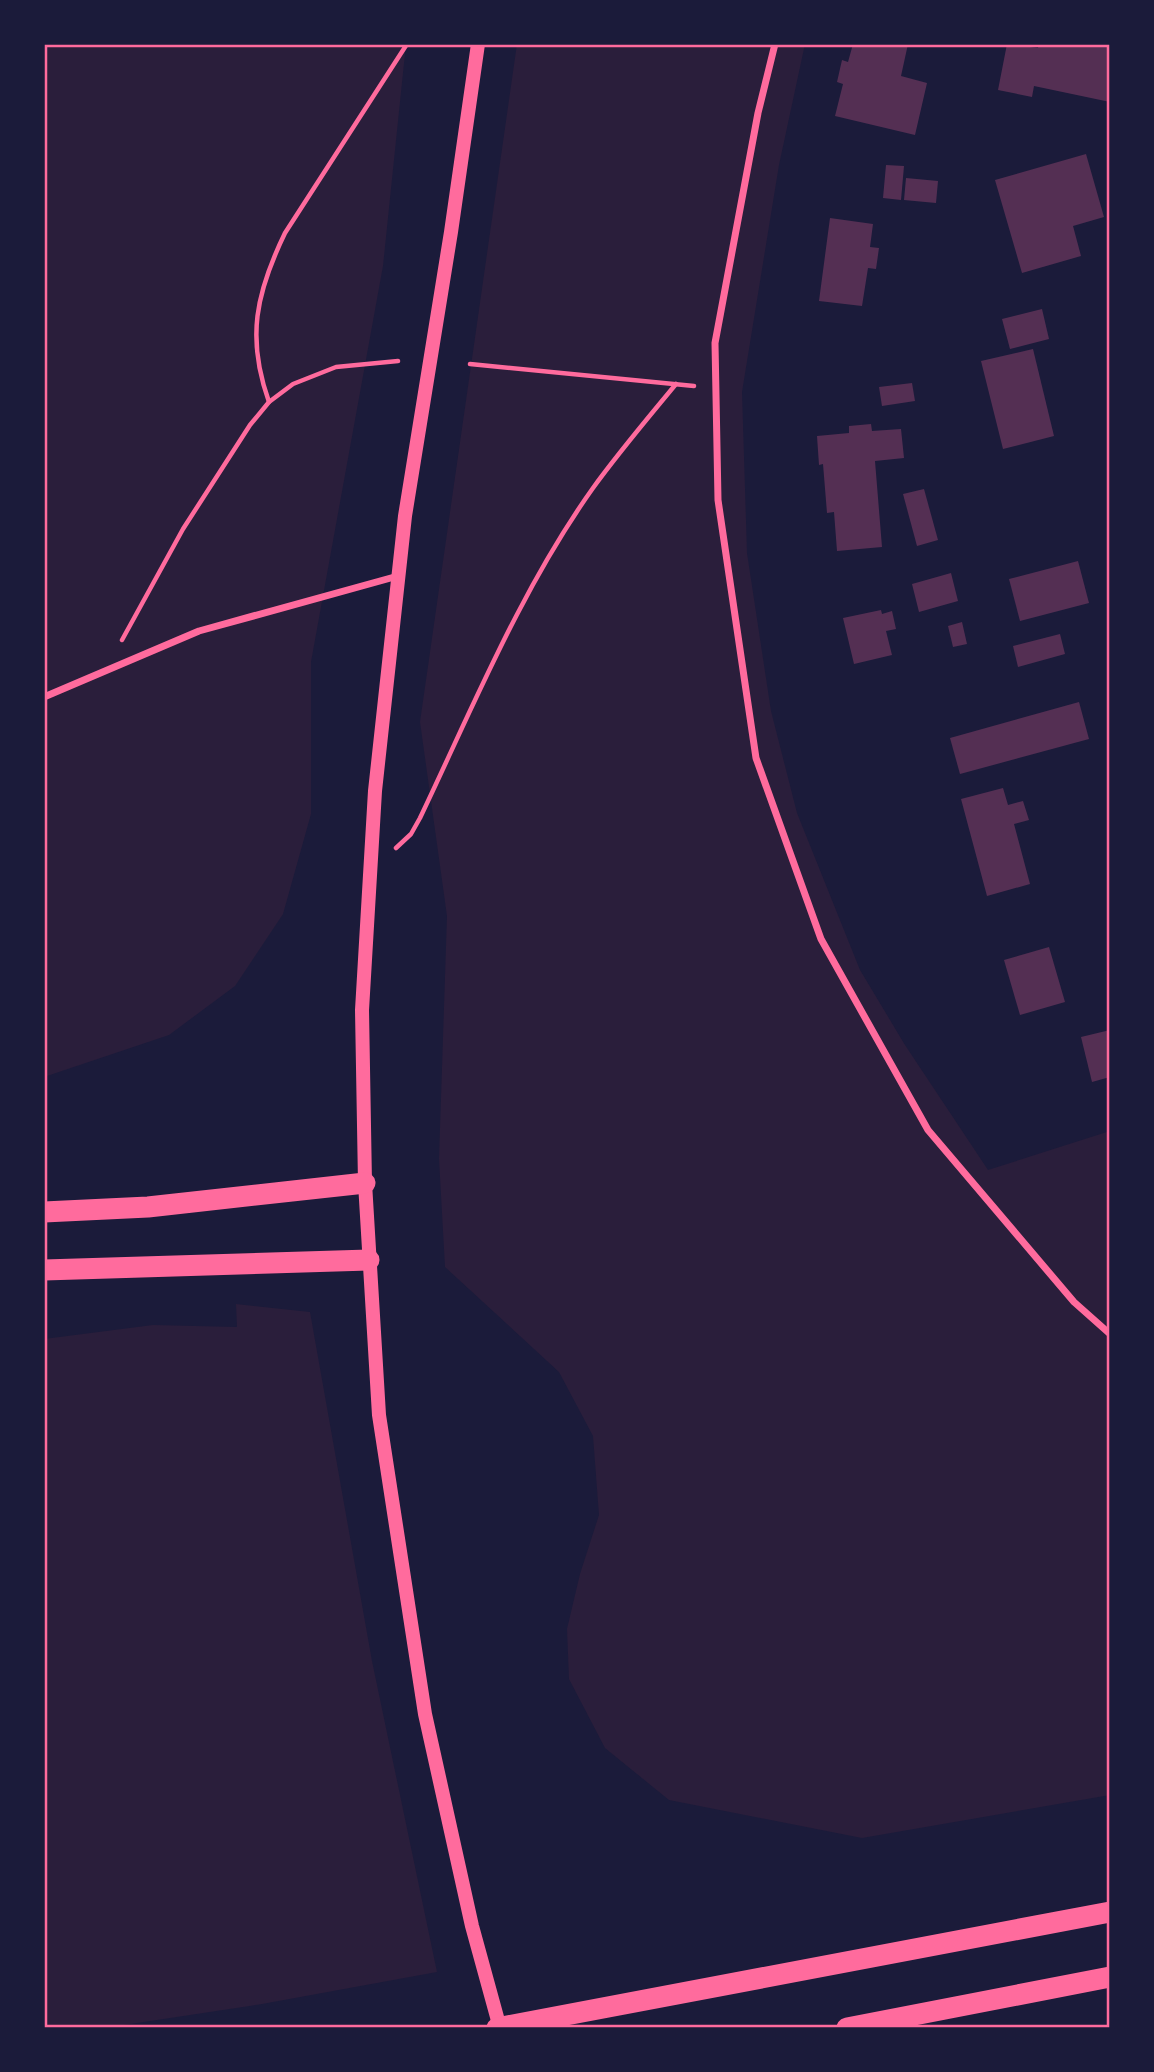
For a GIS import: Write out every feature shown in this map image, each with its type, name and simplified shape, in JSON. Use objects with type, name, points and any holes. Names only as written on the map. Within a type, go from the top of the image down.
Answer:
[{"type":"highway","points":[[44,1212],[148,1207],[365,1183]]},
{"type":"highway","points":[[44,1270],[369,1260]]},
{"type":"highway","points":[[499,2028],[1110,1912]]},
{"type":"highway","points":[[847,2028],[1110,1977]]},
{"type":"main road","points":[[478,44],[405,516],[375,792],[362,1010],[365,1183],[379,1415],[425,1714],[472,1926],[499,2028]]},
{"type":"street","points":[[775,44],[758,113],[715,343],[718,500],[756,758],[821,939],[928,1130],[1074,1302],[1110,1334]]},
{"type":"street","points":[[44,697],[199,631],[399,576]]},
{"type":"path","points":[[269,402],[258,363],[255,326],[270,265],[285,233],[407,44]]},
{"type":"path","points":[[109,669],[129,625],[183,529],[250,425],[269,402],[293,384],[336,368],[398,361]]},
{"type":"path","points":[[470,364],[716,388]]},
{"type":"path","points":[[371,865],[400,846],[411,834],[518,614],[546,563],[592,490],[676,384]]},
{"type":"shaded area","points":[[44,44],[406,44],[383,266],[311,662],[311,814],[283,914],[235,986],[169,1035],[44,1077]]},
{"type":"shaded area","points":[[517,44],[805,44],[779,165],[742,392],[747,553],[771,711],[797,813],[860,970],[905,1045],[988,1170],[1110,1131],[1110,1795],[862,1838],[669,1800],[605,1748],[569,1679],[567,1629],[580,1574],[599,1515],[593,1436],[559,1372],[445,1267],[439,1159],[447,916],[420,722]]},
{"type":"shaded area","points":[[236,1304],[310,1312],[372,1661],[437,1972],[262,2004],[104,2028],[44,2028],[44,1339],[153,1325],[237,1327]]},
{"type":"building","points":[[853,44],[908,44],[901,76],[927,83],[915,135],[835,116],[843,84],[837,82],[842,60],[848,62]]},
{"type":"building","points":[[1007,44],[1038,48],[1039,44],[1103,44],[1110,47],[1110,102],[1034,86],[1032,97],[998,90]]},
{"type":"building","points":[[1086,154],[1104,217],[1073,226],[1081,256],[1022,273],[995,180]]},
{"type":"building","points":[[886,165],[904,166],[901,200],[883,198]]},
{"type":"building","points":[[906,178],[938,181],[936,203],[904,200]]},
{"type":"building","points":[[830,218],[873,224],[870,247],[879,248],[876,269],[868,268],[862,306],[819,301]]},
{"type":"building","points":[[1042,309],[1049,339],[1010,349],[1002,319]]},
{"type":"building","points":[[1033,349],[1054,436],[1003,449],[981,361]]},
{"type":"building","points":[[912,383],[915,401],[882,406],[879,387]]},
{"type":"building","points":[[871,424],[872,431],[901,429],[904,458],[875,461],[882,547],[837,551],[834,512],[827,513],[823,464],[819,465],[817,436],[849,433],[849,426]]},
{"type":"building","points":[[924,489],[938,540],[917,546],[903,494]]},
{"type":"building","points":[[1078,561],[1089,603],[1020,621],[1009,579]]},
{"type":"building","points":[[951,573],[958,601],[919,612],[912,584]]},
{"type":"building","points":[[881,610],[882,614],[892,611],[896,629],[886,631],[892,655],[854,664],[843,618]]},
{"type":"building","points":[[962,622],[967,644],[953,647],[948,626]]},
{"type":"building","points":[[1060,634],[1065,654],[1018,667],[1013,646]]},
{"type":"building","points":[[1079,702],[1089,739],[960,774],[950,738]]},
{"type":"building","points":[[1003,788],[1008,805],[1023,801],[1029,820],[1014,824],[1030,884],[987,896],[961,799]]},
{"type":"building","points":[[1049,947],[1065,1002],[1020,1015],[1004,960]]},
{"type":"building","points":[[1110,1030],[1110,1077],[1092,1082],[1081,1037]]}]
